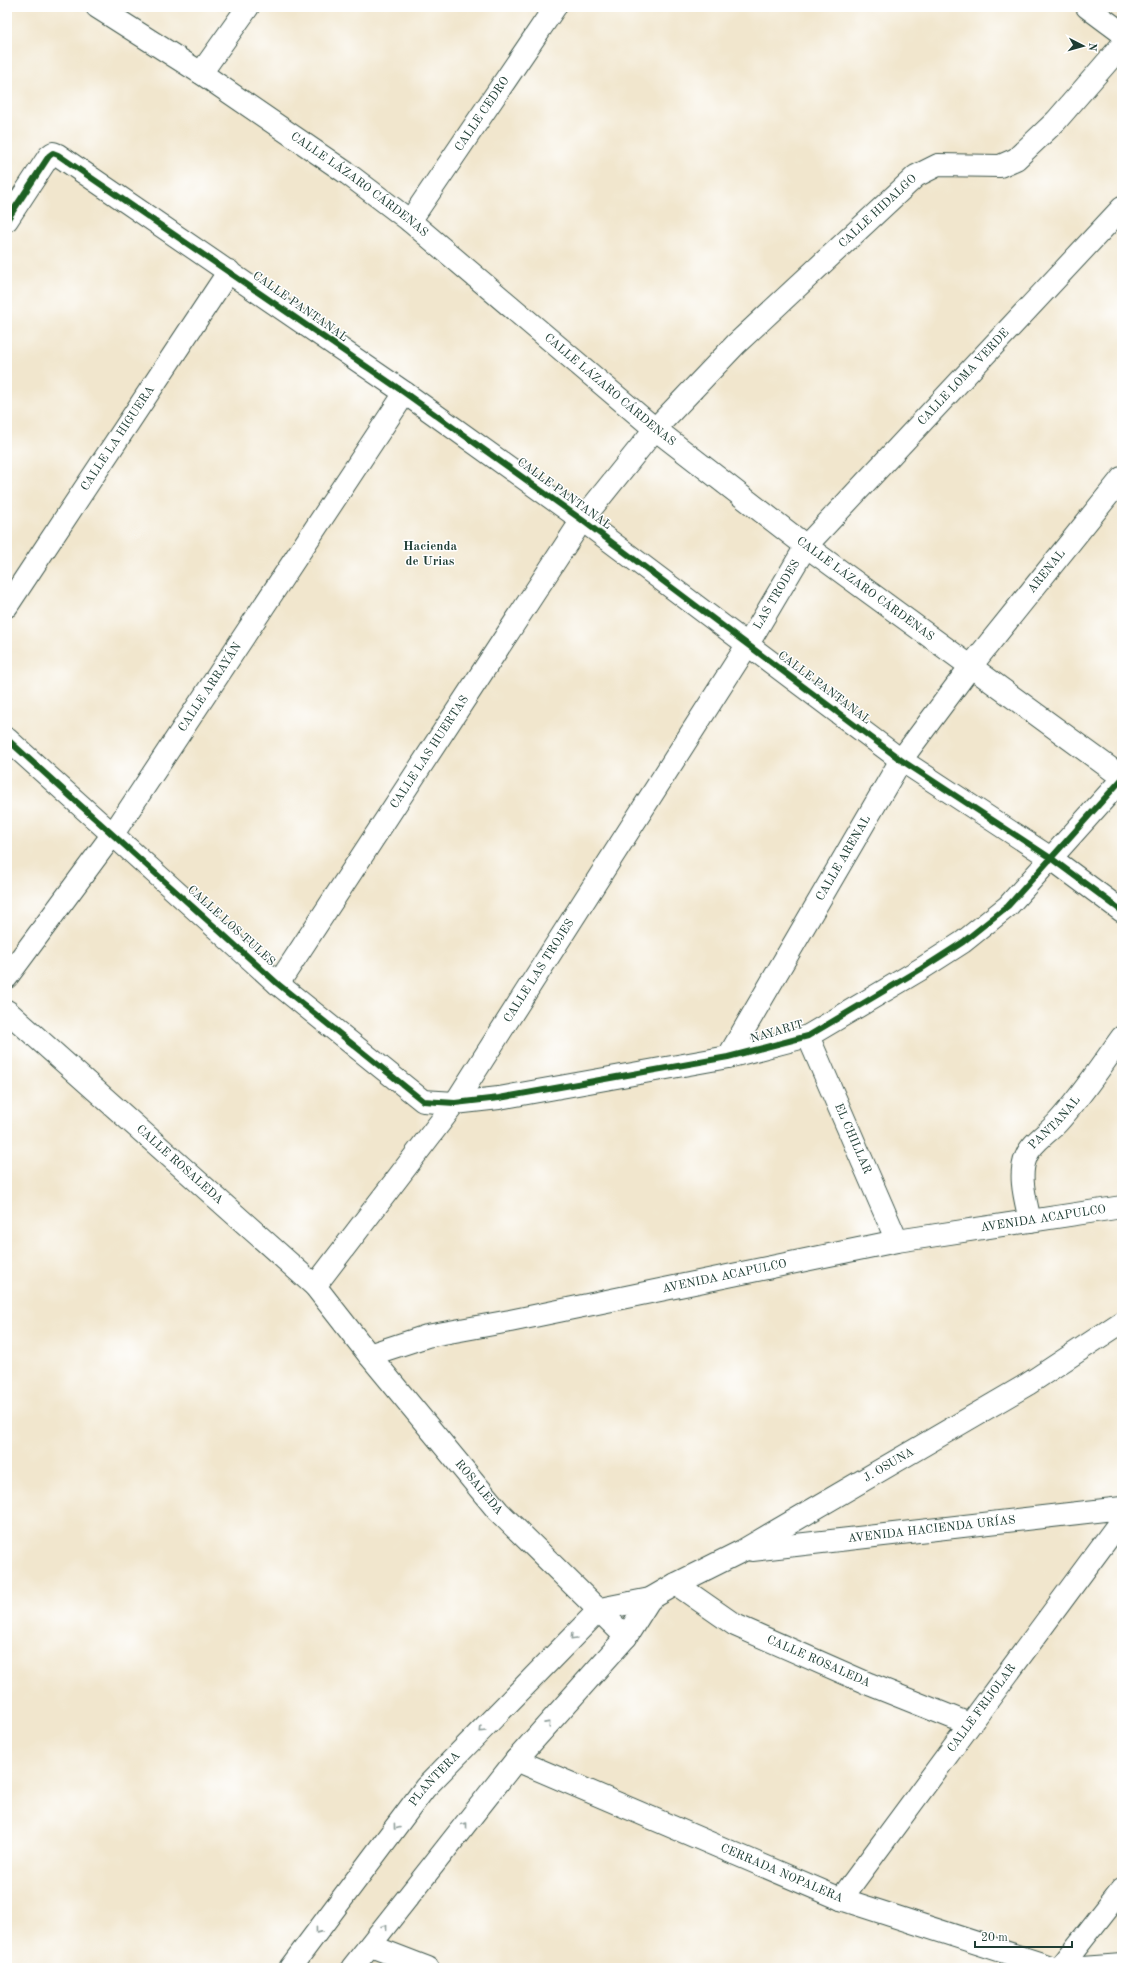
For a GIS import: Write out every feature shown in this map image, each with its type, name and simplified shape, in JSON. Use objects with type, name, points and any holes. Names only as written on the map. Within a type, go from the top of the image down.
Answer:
[{"type":"street","name":"CALLE LÁZARO CÁRDENAS","points":[[97,7],[201,73],[348,174],[410,221],[654,430],[806,546],[1122,778]]},
{"type":"street","points":[[201,73],[248,7]]},
{"type":"street","name":"CALLE CEDRO","points":[[410,221],[555,7]]},
{"type":"street","points":[[1087,7],[1122,33]]},
{"type":"street","name":"CALLE HIDALGO","points":[[582,520],[654,430],[736,344],[916,176],[938,166],[1000,166],[1016,159],[1056,121],[1122,45]]},
{"type":"street","name":"CALLE PANTANAL","points":[[7,220],[48,156],[58,154],[405,393],[582,520],[901,760],[1052,859],[1122,911]]},
{"type":"street","name":"CALLE LOMA VERDE","points":[[806,546],[1122,208]]},
{"type":"street","name":"CALLE LA HIGUERA","points":[[7,606],[229,271]]},
{"type":"street","name":"CALLE ARRAYÁN","points":[[7,977],[113,834],[405,393]]},
{"type":"street","name":"ARENAL","points":[[971,666],[1122,478]]},
{"type":"street","name":"CALLE LAS HUERTAS","points":[[278,984],[582,520]]},
{"type":"street","name":"LAS TRODES","points":[[748,644],[806,546]]},
{"type":"street","name":"CALLE LAS TROJES","points":[[315,1286],[455,1103],[748,644]]},
{"type":"street","name":"CALLE ARENAL","points":[[728,1057],[901,760],[971,666]]},
{"type":"street","name":"CALLE LOS TULES","points":[[7,739],[278,984],[423,1101],[455,1103]]},
{"type":"street","name":"NAYARIT","points":[[455,1103],[499,1098],[728,1057],[808,1036],[921,969],[963,942],[1008,906],[1052,859],[1122,778]]},
{"type":"street","name":"CALLE ROSALEDA","points":[[7,1011],[315,1286],[369,1356]]},
{"type":"street","name":"EL CHILLAR","points":[[808,1036],[897,1241]]},
{"type":"street","name":"PANTANAL","points":[[1030,1221],[1022,1169],[1026,1156],[1057,1123],[1082,1092],[1122,1037]]},
{"type":"street","name":"AVENIDA ACAPULCO","points":[[369,1356],[426,1336],[510,1321],[897,1241],[1122,1207]]},
{"type":"street","name":"J. OSUNA","points":[[600,1609],[650,1599],[676,1584],[742,1551],[1028,1384],[1122,1322]]},
{"type":"street","name":"ROSALEDA","points":[[369,1356],[498,1511],[600,1609],[626,1637]]},
{"type":"street","name":"AVENIDA HACIENDA URÍAS","points":[[742,1551],[1122,1508]]},
{"type":"street","name":"CALLE FRIJOLAR","points":[[841,1898],[1122,1519]]},
{"type":"street","name":"CALLE ROSALEDA","points":[[676,1584],[735,1625],[869,1684],[969,1724]]},
{"type":"street","name":"J. OSUNA","points":[[626,1637],[650,1599]]},
{"type":"street","name":"PLANTERA","points":[[290,1968],[425,1788],[600,1609]]},
{"type":"street","points":[[352,1968],[371,1946],[516,1760],[626,1637]]},
{"type":"street","name":"CERRADA NOPALERA","points":[[516,1760],[841,1898],[1054,1968]]},
{"type":"street","points":[[1060,1968],[1122,1889]]},
{"type":"street","points":[[371,1946],[428,1968]]},
{"type":"street","points":[[1082,1968],[1122,1965]]},
{"type":"cycle path","points":[[7,220],[49,156],[53,153],[58,155],[405,393],[582,520],[901,760],[1052,859],[1122,911]]},
{"type":"cycle path","points":[[7,739],[278,984],[423,1101],[455,1103],[499,1098],[728,1057],[808,1036],[921,969],[963,942],[1008,906],[1122,779]]},
{"type":"district","name":"Hacienda de Urias","points":[[430,554]]}]
